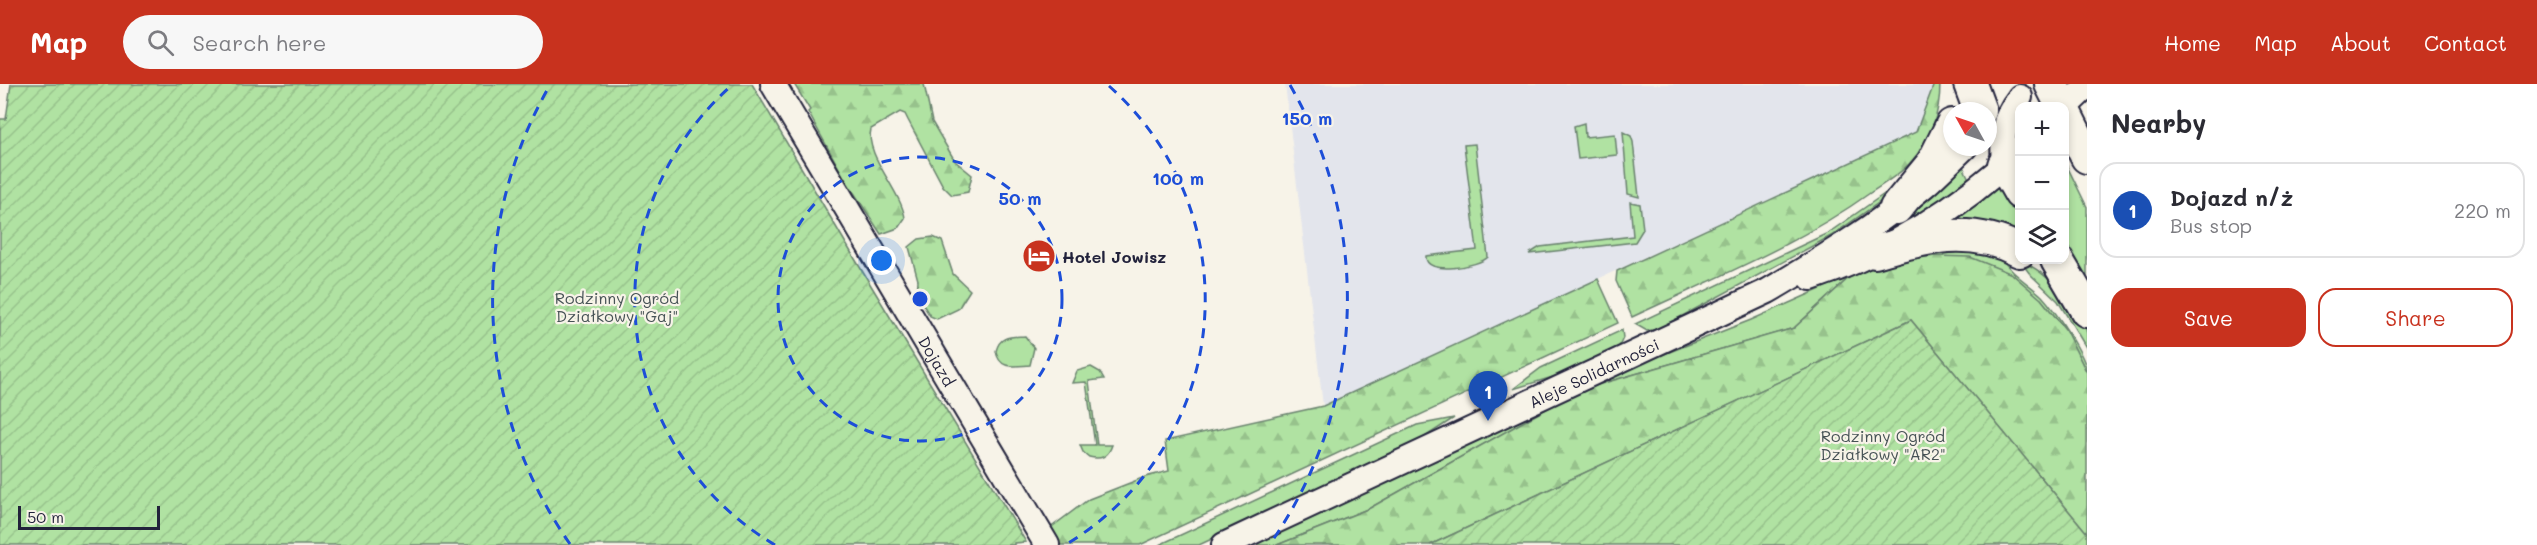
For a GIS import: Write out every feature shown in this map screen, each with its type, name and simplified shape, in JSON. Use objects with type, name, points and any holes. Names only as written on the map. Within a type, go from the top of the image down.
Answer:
[{"type":"main road","points":[[1958,102],[1961,84]]},
{"type":"main road","points":[[1970,84],[1977,102]]},
{"type":"main road","points":[[2051,84],[2061,102]]},
{"type":"main road","points":[[2069,119],[2087,157]]},
{"type":"main road","points":[[1896,208],[1933,163],[1943,143]]},
{"type":"main road","points":[[2012,158],[2015,173]]},
{"type":"main road","points":[[1875,252],[1922,238],[1966,234],[2015,249]]},
{"type":"main road","points":[[2042,264],[2059,275],[2080,299]]},
{"type":"main road","points":[[2059,264],[2080,299]]},
{"type":"street","name":"Dojazd","points":[[773,84],[1047,545]]},
{"type":"street","points":[[2069,103],[2087,87]]},
{"type":"street","points":[[1997,118],[2027,90]]},
{"type":"street","points":[[2012,158],[2004,124],[2007,116],[2027,90]]},
{"type":"street","points":[[1997,141],[2012,158]]},
{"type":"street","name":"Aleje Solidarności","points":[[1224,545],[1768,291],[1848,242],[1896,208],[1956,156]]},
{"type":"street","name":"Aleje Solidarności","points":[[1768,291],[1828,272],[1875,252],[1959,201],[2012,158]]},
{"type":"shaded area","points":[[1285,84],[1934,84],[1916,132],[1323,406]]},
{"type":"green space","name":"Rodzinny Ogród Działkowy \"Gaj\"","points":[[11,84],[752,84],[1026,542],[1014,543],[1014,545],[0,545],[0,119],[6,119]]},
{"type":"green space","points":[[794,84],[924,84],[932,122],[955,161],[972,175],[968,192],[952,195],[943,186],[905,114],[900,112],[871,129],[870,139],[873,150],[897,196],[905,218],[898,228],[881,234],[845,179]]},
{"type":"green space","points":[[1934,84],[1940,84],[1940,95],[1936,116],[1928,136],[1917,154],[1896,175],[1814,229],[1724,275],[1632,317],[1616,281],[1617,271],[1916,132]]},
{"type":"green space","points":[[1584,123],[1585,137],[1615,134],[1617,155],[1578,159],[1574,126]]},
{"type":"green space","points":[[1623,132],[1631,136],[1633,142],[1639,197],[1628,194]]},
{"type":"green space","points":[[1475,144],[1488,257],[1475,264],[1453,268],[1434,266],[1428,262],[1426,256],[1477,250],[1464,145]]},
{"type":"green space","points":[[1960,160],[1970,181],[1906,221],[1840,255]]},
{"type":"green space","points":[[2069,170],[2087,207],[2087,291],[2069,260]]},
{"type":"green space","points":[[1910,176],[1891,194],[1831,236],[1658,329],[1647,331],[1635,324],[1828,233]]},
{"type":"green space","points":[[1999,186],[2015,212],[2015,240],[1956,221]]},
{"type":"green space","points":[[1630,202],[1640,204],[1643,229],[1635,242],[1529,254],[1540,247],[1633,236]]},
{"type":"green space","points":[[933,237],[942,241],[953,274],[970,290],[958,309],[937,319],[930,316],[917,295],[918,280],[909,247],[919,239]]},
{"type":"green space","points":[[1939,243],[2001,257],[2015,273],[2042,296],[2054,311],[2082,356],[2087,373],[2065,329],[2041,299],[1935,256],[1878,263]]},
{"type":"green space","points":[[1935,256],[1970,257],[2012,274],[2041,299],[2065,329],[2087,373],[2087,533],[1911,320],[1430,545],[1277,545],[1370,508],[1580,390],[1794,328],[1852,275],[1878,263]]},
{"type":"green space","points":[[2022,264],[2040,272],[2071,302],[2084,325],[2087,334],[2087,349],[2058,301]]},
{"type":"green space","points":[[1852,275],[1794,328],[1580,390],[1370,508],[1277,545],[1247,545],[1616,373],[1751,320]]},
{"type":"green space","points":[[1598,279],[1618,323],[1140,545],[1059,545],[1049,529],[1089,499],[1145,477],[1169,471],[1165,441],[1323,406]]},
{"type":"green space","name":"Rodzinny Ogród Działkowy \"AR2\"","points":[[1911,320],[2087,533],[2087,545],[1430,545]]},
{"type":"green space","points":[[1622,330],[1623,338],[1618,349],[1566,373],[1513,389],[1541,368]]},
{"type":"green space","points":[[1025,336],[1034,348],[1030,365],[1008,366],[1000,361],[996,351],[1003,339]]},
{"type":"green space","points":[[1091,367],[1100,372],[1104,379],[1089,381],[1097,445],[1112,445],[1104,457],[1097,458],[1089,457],[1080,445],[1095,445],[1086,382],[1072,383],[1077,371]]},
{"type":"green space","points":[[1454,418],[1411,446],[1199,545],[1159,545],[1417,425]]},
{"type":"place","name":"Hotel Jowisz","points":[[1039,256]]},
{"type":"place","name":"Dojazd n/ż","points":[[1488,421]]}]
